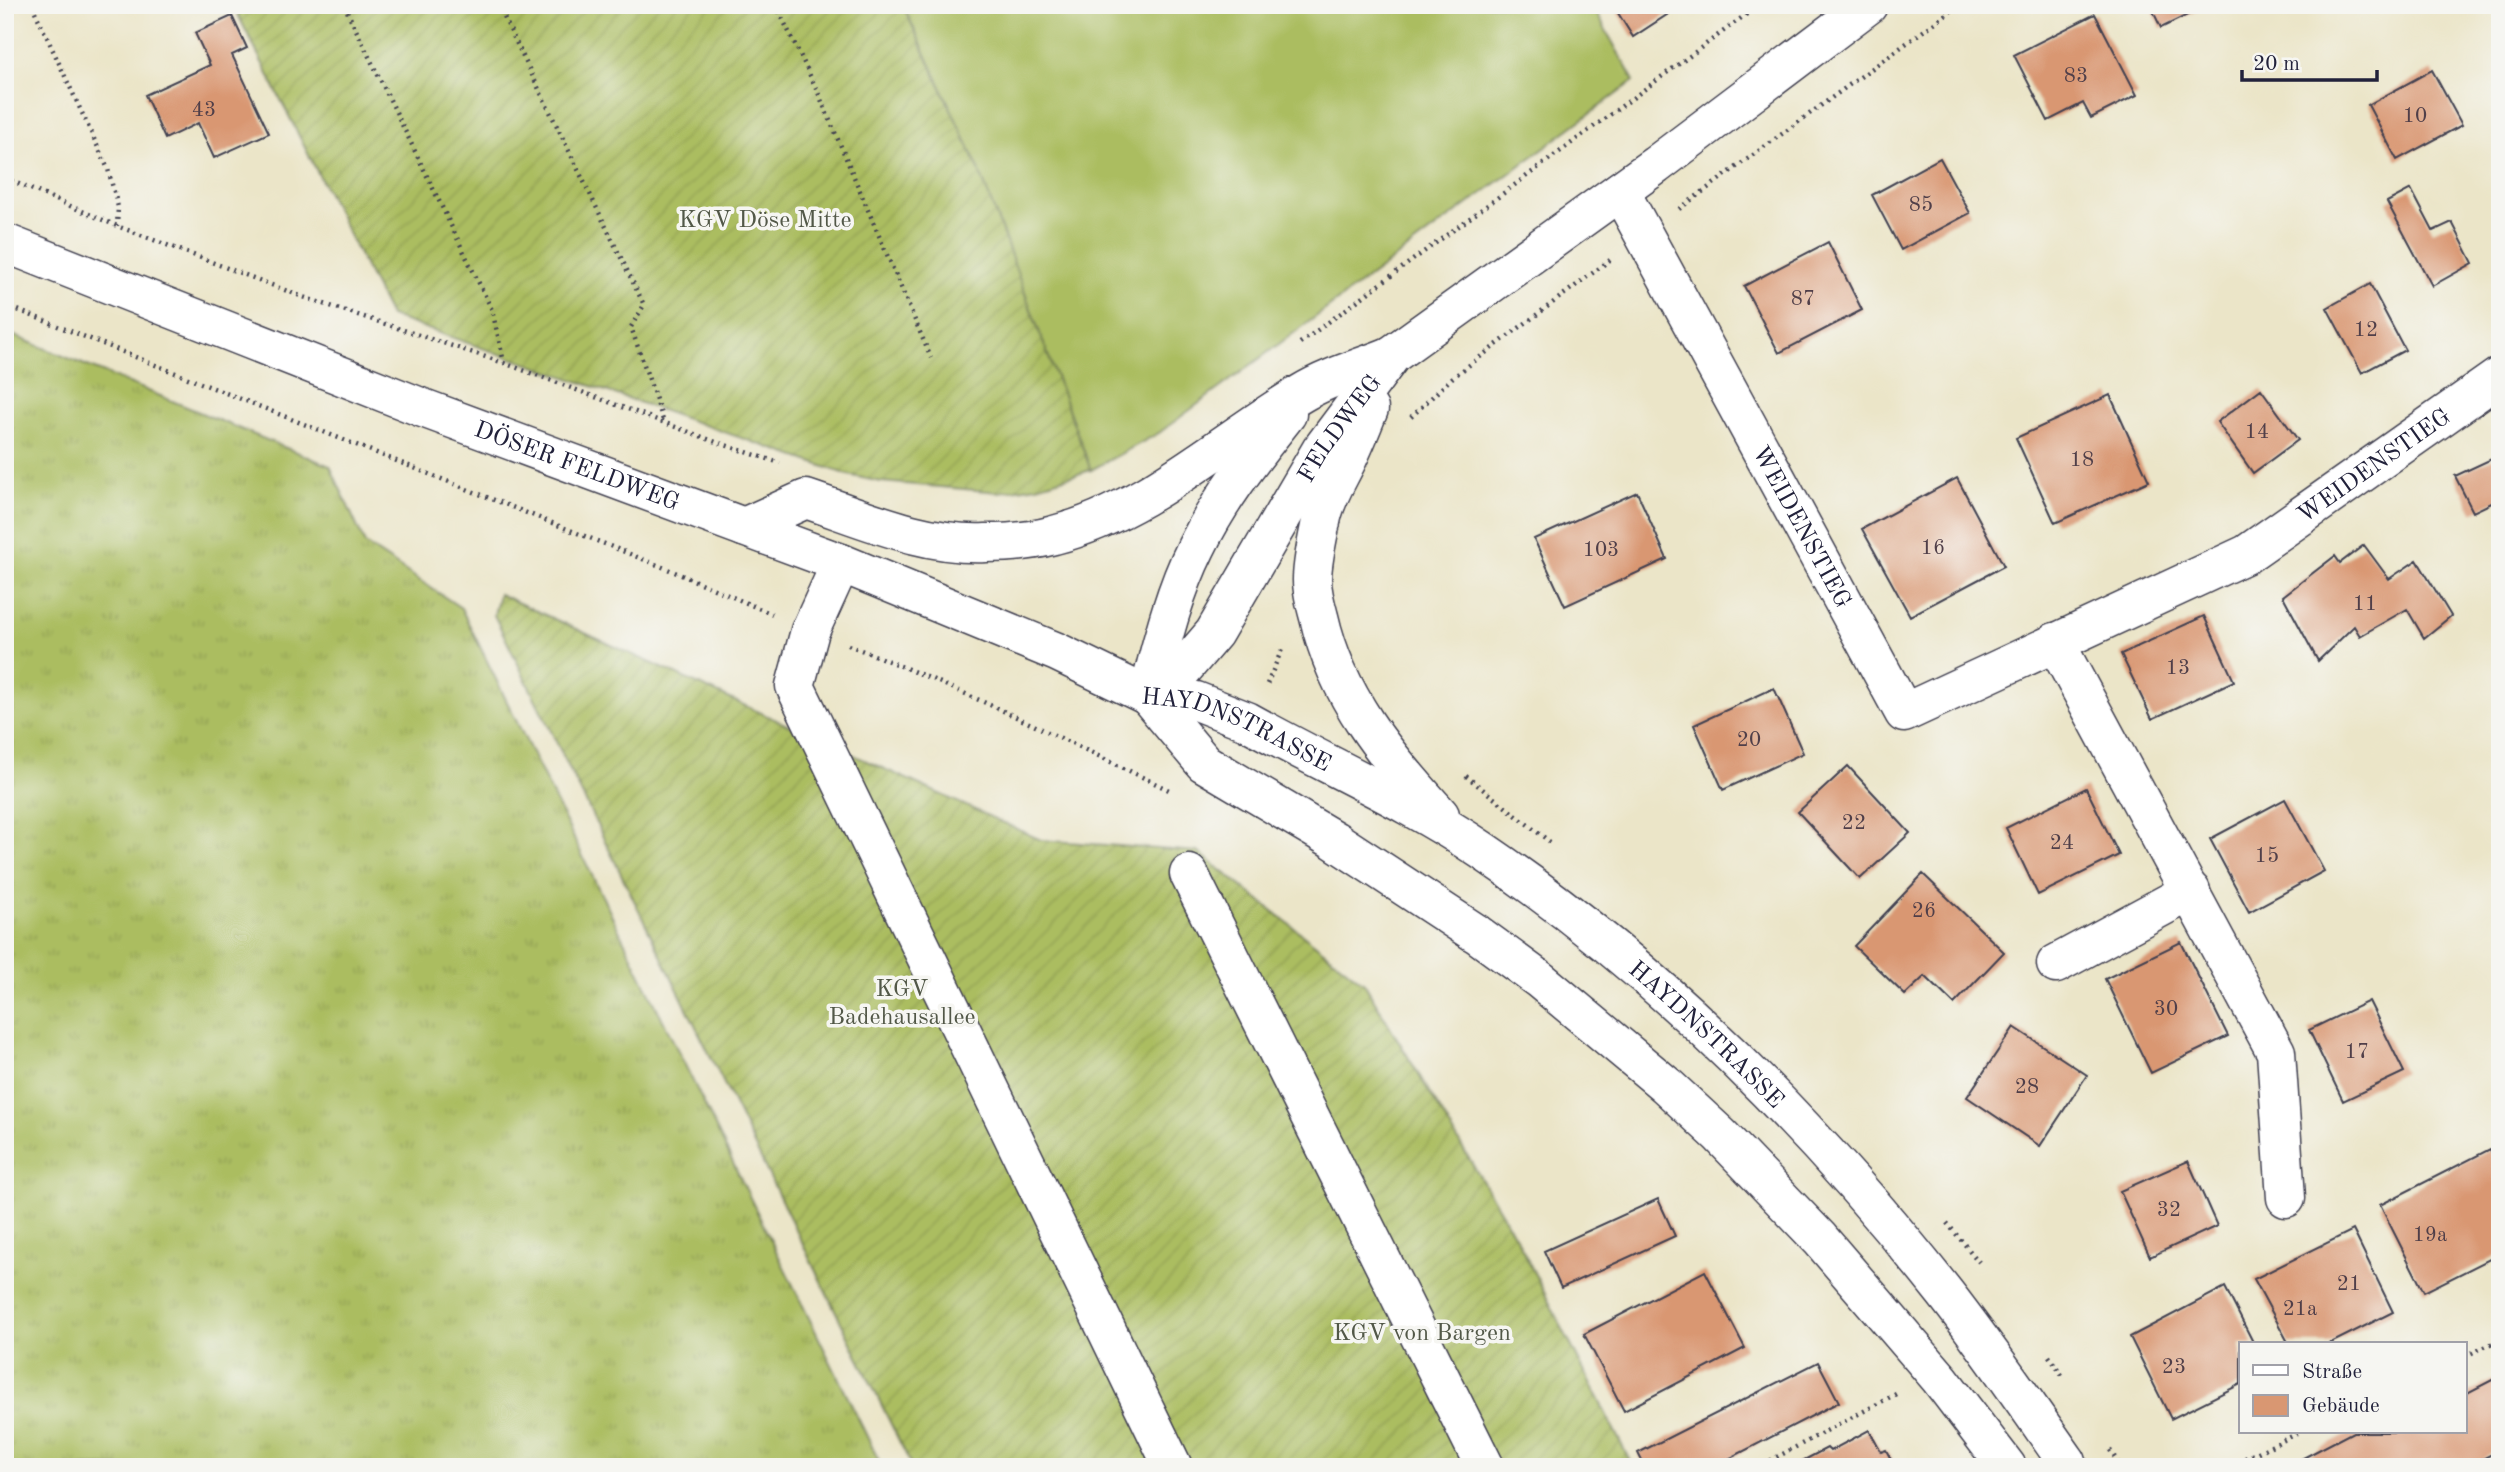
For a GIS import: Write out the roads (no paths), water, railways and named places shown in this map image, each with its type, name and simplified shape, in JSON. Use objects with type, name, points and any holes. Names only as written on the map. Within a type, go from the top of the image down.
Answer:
[{"type":"street","name":"FELDWEG","points":[[1148,696],[1184,668],[1214,632],[1321,450],[1392,355],[1620,191],[1868,5]]},
{"type":"street","name":"WEIDENSTIEG","points":[[1620,191],[1903,713],[2247,554],[2500,376]]},
{"type":"street","name":"DÖSER FELDWEG","points":[[5,243],[424,408],[841,563],[1057,652],[1148,696]]},
{"type":"street","points":[[744,527],[806,499],[897,529],[944,540],[984,544],[1053,536],[1105,516],[1162,486],[1247,427],[1306,391],[1392,355]]},
{"type":"street","points":[[1392,355],[1322,516],[1312,580],[1323,636],[1348,698],[1381,747],[1458,834]]},
{"type":"street","name":"FELDWEG","points":[[1148,696],[1176,599],[1196,548],[1239,474],[1306,391]]},
{"type":"street","points":[[841,563],[810,631],[795,685],[1174,1467]]},
{"type":"street","points":[[2055,642],[2276,1052],[2286,1198]]},
{"type":"street","name":"HAYDNSTRASSE","points":[[1148,696],[1196,701],[1247,721],[1458,834],[1540,892],[1692,1016],[1840,1169],[1945,1294],[2068,1467]]},
{"type":"street","name":"HAYDNSTRASSE","points":[[1148,696],[1204,763],[1334,840],[1477,934],[1540,980],[1675,1094],[1767,1182],[1863,1288],[1940,1379],[2007,1467]]},
{"type":"street","points":[[1189,874],[1485,1467]]},
{"type":"street","points":[[2056,964],[2191,891]]},
{"type":"park label","name":"KGV Döse Mitte","points":[[765,219]]},
{"type":"park label","name":"KGV Badehausallee","points":[[902,1002]]},
{"type":"park label","name":"KGV von Bargen","points":[[1422,1332]]}]
